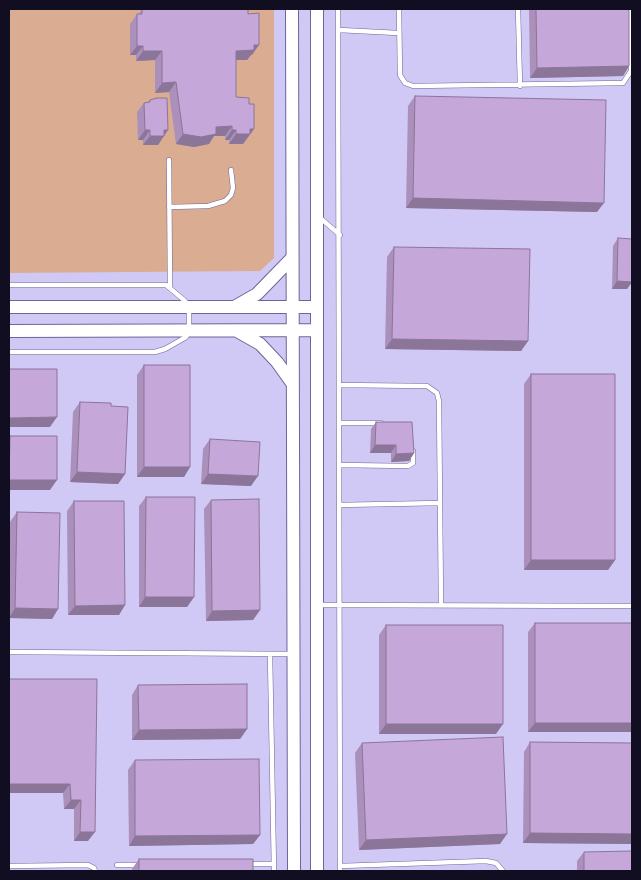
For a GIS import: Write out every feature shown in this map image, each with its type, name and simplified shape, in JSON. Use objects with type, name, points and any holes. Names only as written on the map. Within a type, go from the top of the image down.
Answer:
[{"type":"street","points":[[292,9],[294,871]]},
{"type":"street","points":[[317,9],[317,871]]},
{"type":"street","points":[[234,307],[257,294],[292,258]]},
{"type":"street","points":[[9,307],[316,307]]},
{"type":"street","points":[[234,330],[260,344],[277,362],[292,383]]},
{"type":"street","points":[[9,331],[316,330]]},
{"type":"street","points":[[293,628],[316,628]]},
{"type":"lane","points":[[338,9],[340,868],[366,865],[486,861],[496,863],[503,871]]},
{"type":"lane","points":[[399,9],[400,75],[405,83],[413,86],[520,86],[623,83],[631,71],[631,9]]},
{"type":"lane","points":[[518,9],[520,86]]},
{"type":"lane","points":[[339,30],[398,33]]},
{"type":"lane","points":[[170,160],[170,287]]},
{"type":"lane","points":[[169,208],[208,206],[225,201],[233,188],[231,170]]},
{"type":"lane","points":[[318,216],[340,235]]},
{"type":"lane","points":[[9,285],[162,284],[170,287],[189,306],[189,330],[186,337],[165,349],[155,352],[9,352]]},
{"type":"lane","points":[[339,384],[427,386],[437,393],[439,401],[441,606]]},
{"type":"lane","points":[[339,423],[388,423]]},
{"type":"lane","points":[[340,465],[408,466],[413,463],[412,445]]},
{"type":"lane","points":[[339,505],[440,504]]},
{"type":"lane","points":[[316,605],[632,606]]},
{"type":"lane","points":[[9,652],[294,654]]},
{"type":"lane","points":[[270,655],[274,871]]},
{"type":"lane","points":[[243,864],[274,864]]},
{"type":"lane","points":[[9,866],[88,865],[94,868],[95,871]]},
{"type":"lane","points":[[116,865],[146,865]]},
{"type":"lane","points":[[366,865],[366,871]]},
{"type":"shaded area","points":[[9,9],[274,9],[274,258],[260,271],[9,273]]},
{"type":"building","points":[[142,9],[248,9],[248,14],[259,13],[259,45],[254,45],[254,50],[236,51],[236,97],[249,98],[249,104],[254,104],[254,129],[250,129],[250,134],[236,134],[236,130],[232,130],[232,126],[216,127],[216,134],[201,137],[183,134],[176,82],[162,83],[162,51],[143,51],[143,46],[137,46],[137,14],[142,14]]},
{"type":"building","points":[[536,9],[629,9],[629,66],[537,68]]},
{"type":"building","points":[[415,96],[606,100],[604,203],[413,198]]},
{"type":"building","points":[[157,98],[167,98],[168,130],[164,130],[164,136],[150,136],[150,130],[145,130],[144,103]]},
{"type":"building","points":[[618,238],[632,239],[632,282],[617,281]]},
{"type":"building","points":[[394,247],[530,249],[528,341],[392,339]]},
{"type":"building","points":[[144,365],[190,365],[190,467],[144,467]]},
{"type":"building","points":[[9,369],[57,369],[57,417],[9,418]]},
{"type":"building","points":[[531,374],[615,374],[615,560],[531,560]]},
{"type":"building","points":[[80,402],[111,403],[111,406],[128,407],[125,474],[77,472]]},
{"type":"building","points":[[376,422],[412,422],[414,453],[396,454],[396,445],[375,445]]},
{"type":"building","points":[[10,436],[57,436],[57,480],[9,480]]},
{"type":"building","points":[[210,439],[260,442],[258,476],[208,474]]},
{"type":"building","points":[[146,497],[195,497],[194,597],[145,597]]},
{"type":"building","points":[[259,499],[260,610],[212,611],[211,500]]},
{"type":"building","points":[[74,501],[124,501],[125,605],[75,606]]},
{"type":"building","points":[[17,512],[60,513],[58,609],[15,608]]},
{"type":"building","points":[[535,623],[632,623],[632,723],[535,723]]},
{"type":"building","points":[[386,625],[503,625],[503,724],[386,724]]},
{"type":"building","points":[[9,679],[97,679],[95,832],[80,832],[81,800],[71,800],[70,784],[9,784]]},
{"type":"building","points":[[247,684],[247,729],[139,730],[138,685]]},
{"type":"building","points":[[503,737],[507,834],[366,840],[362,743]]},
{"type":"building","points":[[530,742],[632,743],[632,834],[530,833]]},
{"type":"building","points":[[259,759],[260,835],[135,836],[135,760]]},
{"type":"building","points":[[632,851],[632,871],[584,871],[584,852]]},
{"type":"building","points":[[139,859],[253,859],[253,871],[139,871]]}]
